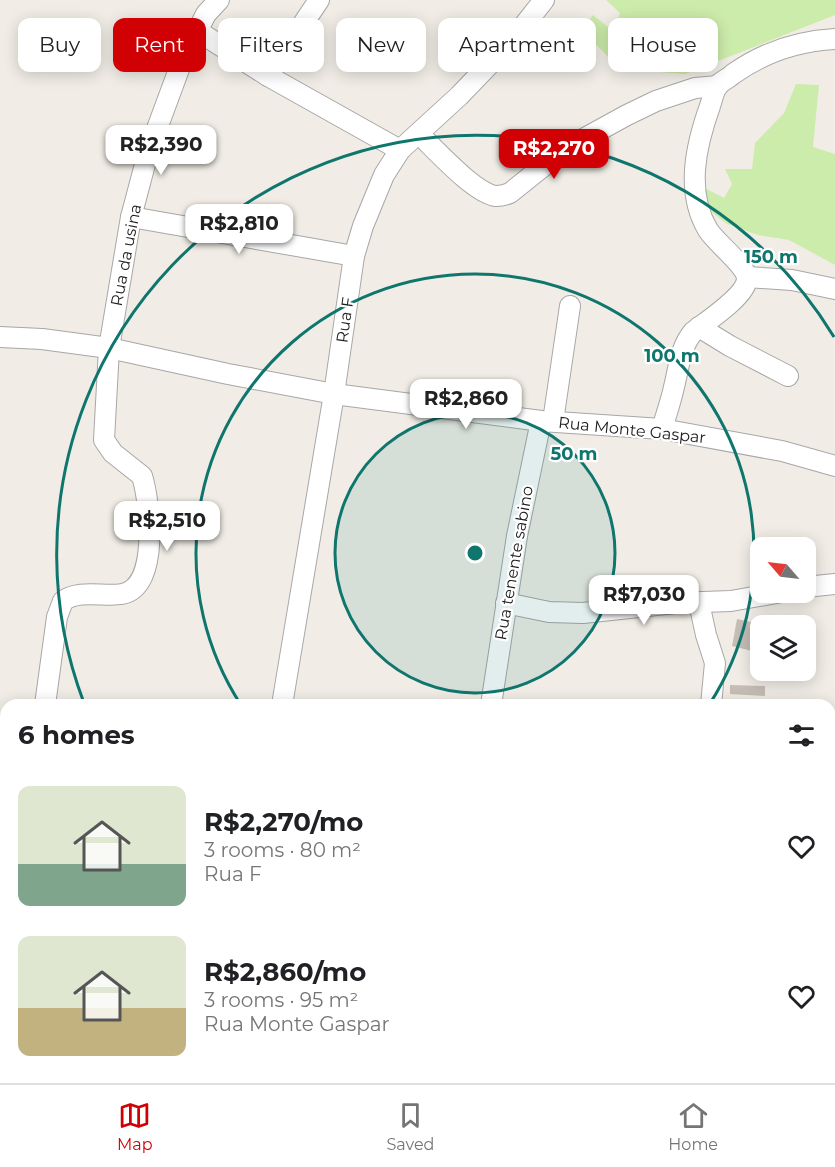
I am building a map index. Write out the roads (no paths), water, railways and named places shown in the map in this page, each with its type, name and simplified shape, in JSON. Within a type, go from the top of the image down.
[{"type":"street","name":"Rua da usina","points":[[204,18],[219,0]]},
{"type":"street","points":[[267,76],[318,0]]},
{"type":"street","name":"Rua F","points":[[283,699],[334,394],[354,255],[363,226],[384,175],[400,150],[459,96],[510,43],[544,0]]},
{"type":"street","points":[[206,36],[267,76],[400,150]]},
{"type":"street","points":[[419,134],[456,170],[482,190],[495,196],[502,196],[510,193],[565,149],[656,101],[695,88],[718,86],[758,58],[783,48],[812,40],[835,39]]},
{"type":"street","name":"Rua da usina","points":[[46,699],[57,616],[63,601],[75,595],[123,594],[132,590],[141,581],[147,559],[150,531],[149,512],[142,476],[112,453],[104,440],[109,348],[131,217],[148,153],[178,72]]},
{"type":"street","points":[[662,429],[686,339],[741,292],[745,287],[747,276],[740,264],[724,250],[708,230],[697,201],[694,176],[697,144],[718,86]]},
{"type":"street","points":[[131,217],[354,255]]},
{"type":"street","points":[[747,276],[792,280],[835,289]]},
{"type":"street","name":"Rua tenente sabino","points":[[492,699],[517,536],[547,421],[570,306]]},
{"type":"street","points":[[699,327],[788,376]]},
{"type":"street","name":"Rua Monte Gaspar","points":[[0,337],[42,339],[109,348],[334,394],[547,421],[662,429],[782,451],[835,466]]},
{"type":"street","points":[[816,586],[835,584]]},
{"type":"street","name":"Rua tenente sabino","points":[[506,603],[556,613],[583,613],[750,598]]},
{"type":"street","points":[[699,603],[715,663],[712,699]]}]
